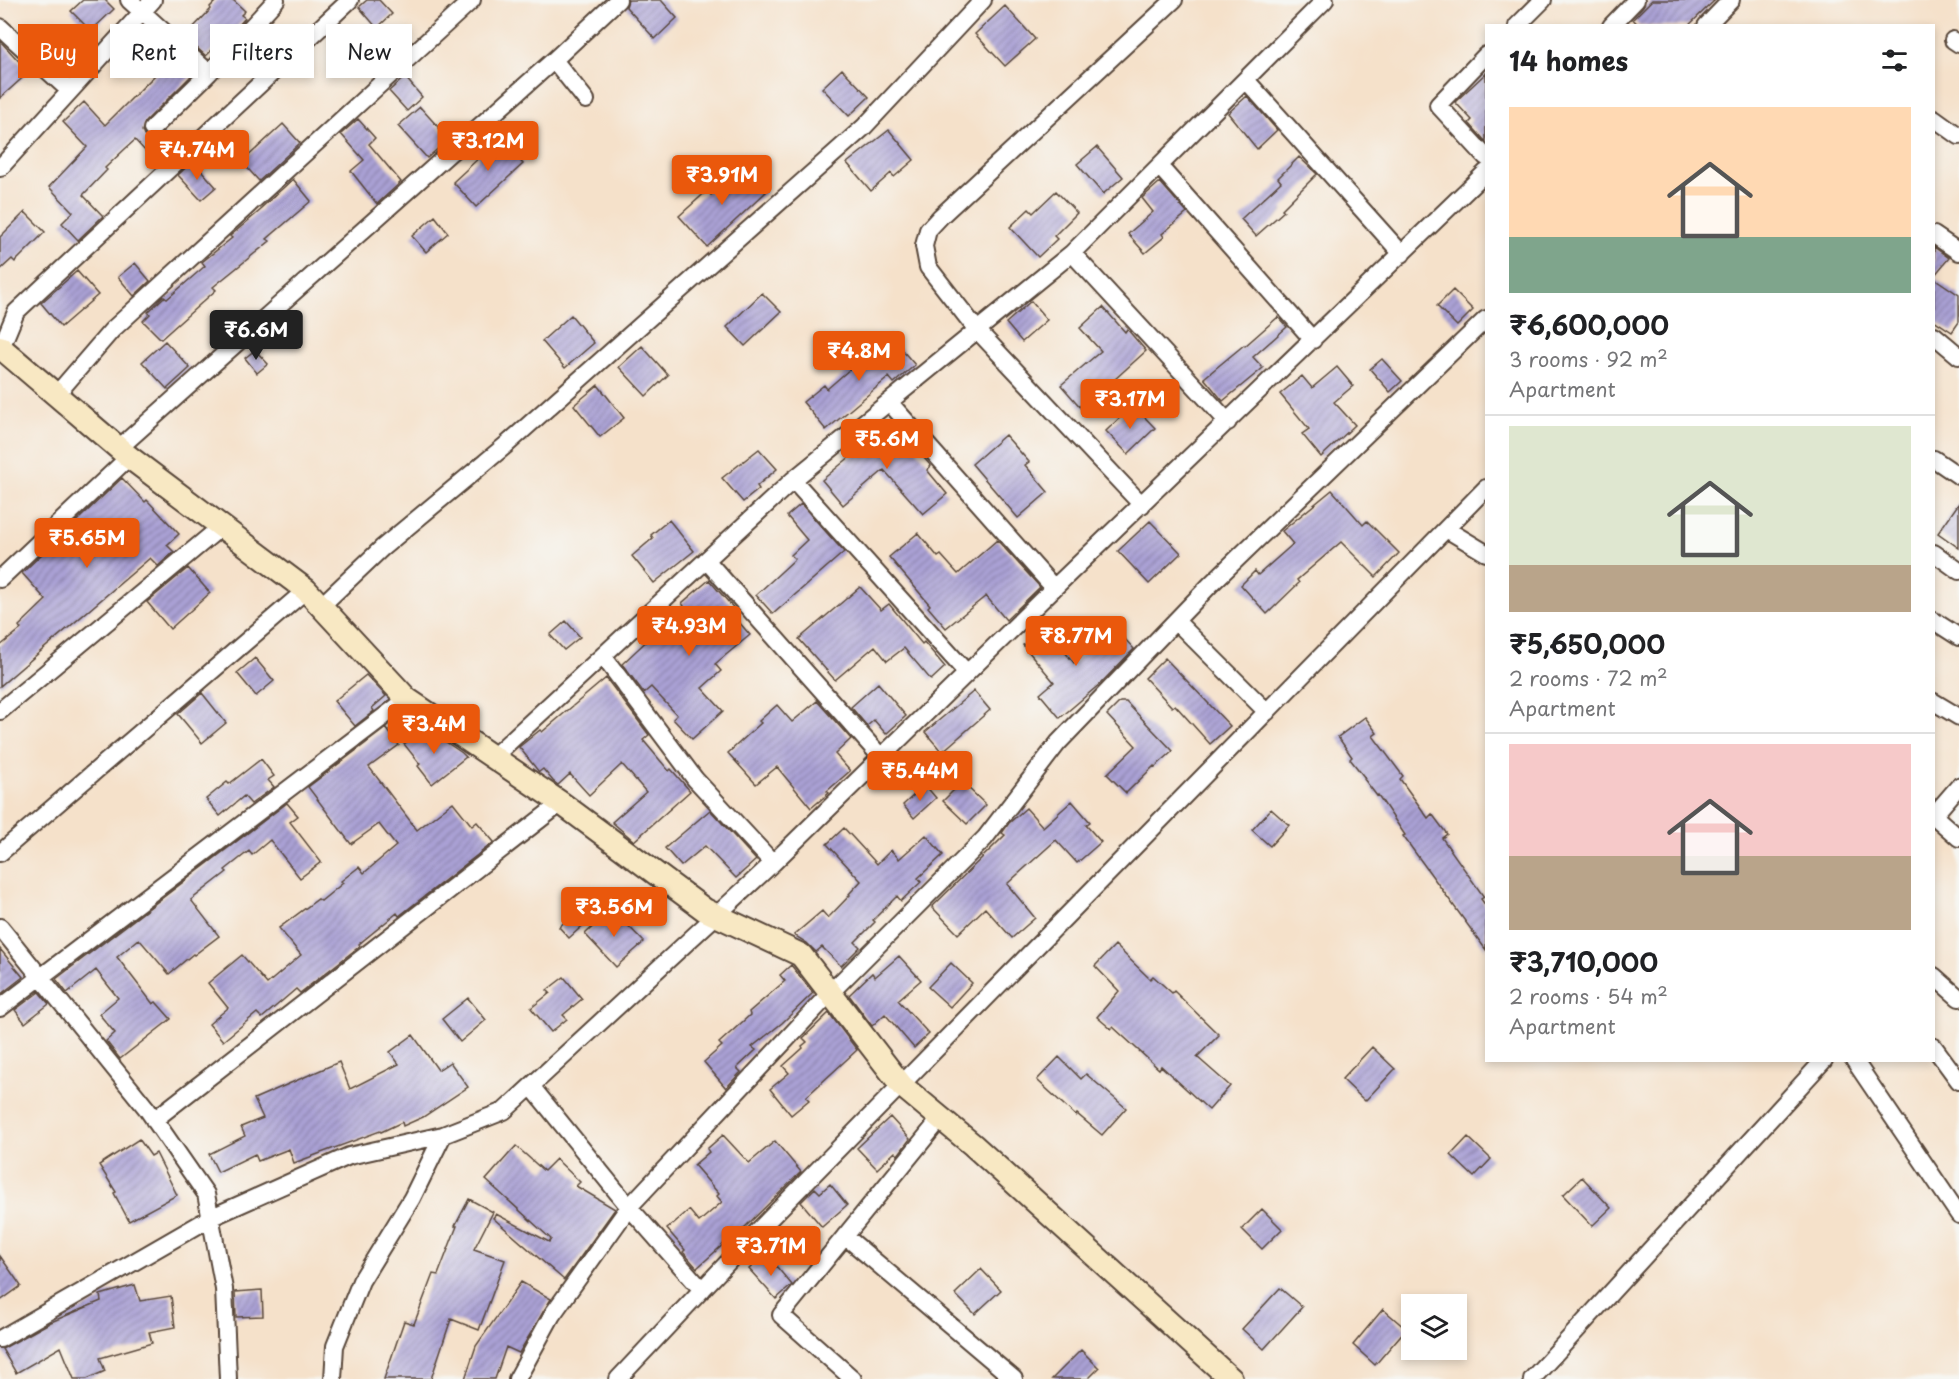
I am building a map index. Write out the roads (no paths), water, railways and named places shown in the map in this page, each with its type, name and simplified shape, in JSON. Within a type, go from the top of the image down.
[{"type":"street","points":[[129,0],[148,6],[209,73]]},
{"type":"street","points":[[152,129],[209,73],[276,0]]},
{"type":"street","points":[[350,0],[16,312],[0,348],[124,453],[313,598],[407,699],[561,803],[705,910],[801,955],[902,1086],[973,1145],[1232,1379]]},
{"type":"street","points":[[56,395],[112,330],[472,0]]},
{"type":"street","points":[[0,579],[124,453],[618,0]]},
{"type":"street","points":[[0,853],[313,598],[382,548],[506,445],[864,127],[983,0]]},
{"type":"street","points":[[1142,505],[977,330],[928,267],[924,246],[928,230],[941,216],[1174,0]]},
{"type":"street","points":[[493,757],[793,480],[1072,253],[1325,0]]},
{"type":"street","points":[[1519,24],[1543,0]]},
{"type":"street","points":[[1613,24],[1636,0]]},
{"type":"street","points":[[1708,24],[1731,0]]},
{"type":"street","points":[[0,168],[148,6]]},
{"type":"street","points":[[0,27],[70,91]]},
{"type":"street","points":[[1485,56],[1438,105],[1485,153]]},
{"type":"street","points":[[554,60],[586,100]]},
{"type":"street","points":[[1246,80],[1402,254]]},
{"type":"street","points":[[1935,119],[1959,136]]},
{"type":"street","points":[[1159,166],[1313,340]]},
{"type":"street","points":[[0,1339],[212,1217],[349,1156],[443,1135],[504,1111],[773,864],[1054,588],[1485,173]]},
{"type":"street","points":[[1935,236],[1959,252]]},
{"type":"street","points":[[1072,253],[1228,422]]},
{"type":"street","points":[[517,1379],[552,1315],[629,1207],[830,993],[985,838],[1058,743],[1211,584],[1485,320]]},
{"type":"street","points":[[1935,336],[1959,356]]},
{"type":"street","points":[[889,402],[1054,588]]},
{"type":"street","points":[[1935,460],[1959,476]]},
{"type":"street","points":[[793,480],[967,673]]},
{"type":"street","points":[[618,1379],[702,1290],[1485,489]]},
{"type":"street","points":[[0,711],[222,526]]},
{"type":"street","points":[[1446,530],[1485,552]]},
{"type":"street","points":[[1935,554],[1959,571]]},
{"type":"street","points":[[706,560],[881,757]]},
{"type":"street","points":[[1176,621],[1267,712]]},
{"type":"street","points":[[1935,622],[1959,637]]},
{"type":"street","points":[[603,656],[695,779],[773,864]]},
{"type":"street","points":[[0,1008],[39,976],[407,699]]},
{"type":"street","points":[[1935,703],[1959,717]]},
{"type":"street","points":[[1935,815],[1959,786]]},
{"type":"street","points":[[154,1120],[561,803]]},
{"type":"street","points":[[1935,817],[1959,838]]},
{"type":"street","points":[[0,927],[154,1120],[206,1194],[224,1288],[228,1379]]},
{"type":"street","points":[[1935,977],[1959,998]]},
{"type":"street","points":[[1935,1048],[1959,1081]]},
{"type":"street","points":[[1532,1379],[1822,1062]]},
{"type":"street","points":[[1855,1062],[1959,1215]]},
{"type":"street","points":[[531,1086],[629,1207],[702,1290]]},
{"type":"street","points":[[854,1379],[781,1315],[941,1118]]},
{"type":"street","points":[[333,1379],[335,1346],[361,1281],[412,1198],[443,1135]]},
{"type":"street","points":[[845,1236],[1014,1379]]}]
